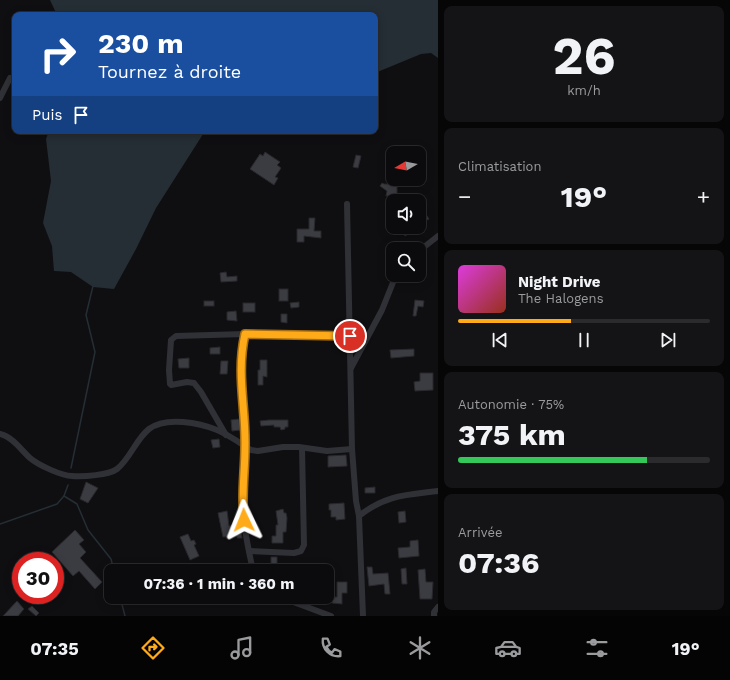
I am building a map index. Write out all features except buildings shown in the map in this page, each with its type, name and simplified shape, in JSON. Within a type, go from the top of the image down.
[{"type":"street","points":[[0,98],[10,78]]},
{"type":"street","points":[[347,204],[352,449],[356,501],[359,516],[363,616]]},
{"type":"street","points":[[426,245],[438,236]]},
{"type":"street","points":[[350,370],[382,310],[393,282]]},
{"type":"street","points":[[227,436],[194,383],[187,382],[172,385],[170,384],[169,370],[171,340],[176,336],[245,334],[350,336]]},
{"type":"street","points":[[245,334],[241,358],[240,380],[245,446],[243,510],[252,564]]},
{"type":"street","points":[[0,434],[10,438],[31,459],[56,472],[72,476],[105,474],[116,470],[136,444],[150,429],[167,422],[188,423],[217,430],[251,450],[258,451],[284,447],[327,451],[352,449]]},
{"type":"street","points":[[249,551],[294,552],[301,551],[303,549],[305,537],[302,484],[302,448]]},
{"type":"street","points":[[359,516],[373,506],[389,499],[438,491]]},
{"type":"street","points":[[299,604],[331,616]]},
{"type":"street","points":[[434,616],[434,612],[438,607]]},
{"type":"shaded area","points":[[50,0],[438,0],[438,58],[431,53],[421,54],[378,72],[378,12],[56,12]]},
{"type":"shaded area","points":[[48,134],[203,134],[156,208],[114,289],[93,287],[71,272],[54,271],[52,246],[43,223],[51,181],[46,139]]},
{"type":"waterway","points":[[71,468],[95,352],[86,315],[93,286]]},
{"type":"waterway","points":[[0,524],[57,504],[64,496],[68,485]]},
{"type":"waterway","points":[[64,496],[77,504],[88,530],[111,559],[112,564]]},
{"type":"waterway","points":[[122,604],[125,616]]},
{"type":"route","points":[[244,520],[245,446],[240,380],[242,346],[245,334],[350,336]]}]
